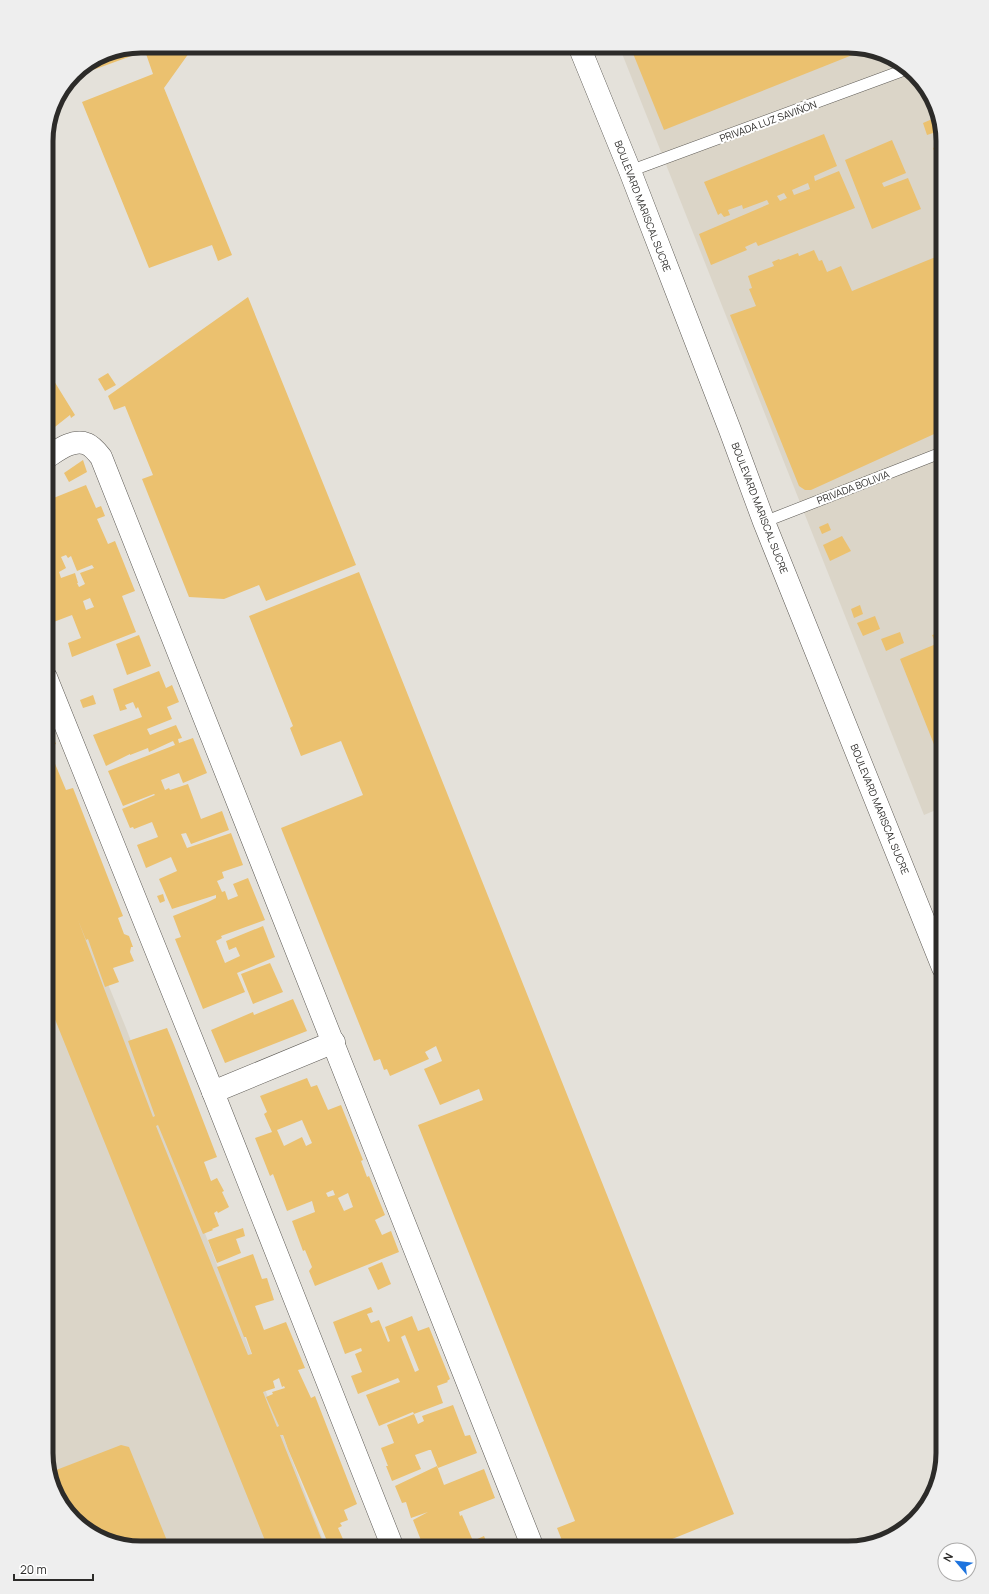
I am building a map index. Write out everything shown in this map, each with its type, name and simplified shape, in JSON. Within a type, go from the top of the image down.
[{"type":"street","name":"BOULEVARD MARISCAL SUCRE","points":[[582,53],[630,171],[728,422],[764,522],[936,951]]},
{"type":"street","points":[[53,453],[61,448],[76,442],[86,444],[101,457],[334,1042],[530,1541]]},
{"type":"street","points":[[53,694],[214,1092],[391,1541]]},
{"type":"street","points":[[214,1092],[334,1042]]},
{"type":"lane","name":"PRIVADA LUZ SAVIÑÓN","points":[[630,171],[901,71]]},
{"type":"lane","name":"PRIVADA BOLIVIA","points":[[764,522],[936,455]]},
{"type":"shaded area","points":[[622,53],[853,53],[876,58],[897,68],[914,83],[927,102],[934,124],[936,141],[936,810],[924,815]]},
{"type":"shaded area","points":[[53,850],[126,1028],[323,1541],[136,1541],[124,1539],[102,1532],[92,1526],[75,1511],[62,1492],[53,1458]]},
{"type":"building","points":[[139,53],[86,72],[102,62],[124,55]]},
{"type":"building","points":[[146,53],[189,53],[164,88],[232,255],[218,261],[212,245],[149,268],[82,102],[153,74]]},
{"type":"building","points":[[633,53],[856,54],[664,130]]},
{"type":"building","points":[[933,119],[936,140],[933,133],[927,135],[923,123]]},
{"type":"building","points":[[824,134],[837,166],[814,176],[815,181],[839,171],[855,208],[758,246],[756,242],[745,247],[747,250],[711,265],[699,234],[769,204],[767,200],[743,209],[742,205],[728,210],[730,215],[724,217],[721,213],[718,215],[704,182]],"holes":[[[808,183],[810,189],[794,195],[792,190]],[[784,193],[787,198],[780,201],[777,196]]]},
{"type":"building","points":[[892,140],[906,173],[882,183],[884,187],[908,178],[921,209],[872,229],[845,160]]},
{"type":"building","points":[[936,146],[936,156],[933,148]]},
{"type":"building","points":[[814,250],[819,261],[822,260],[827,272],[841,266],[852,291],[936,257],[936,433],[811,490],[805,490],[799,486],[730,315],[756,306],[749,289],[752,288],[748,276],[774,266],[772,262],[779,259],[780,260],[798,253],[799,256]]},
{"type":"building","points":[[248,297],[356,565],[266,601],[259,585],[224,599],[189,597],[142,479],[153,475],[125,406],[114,410],[108,396]]},
{"type":"building","points":[[108,373],[116,385],[105,391],[98,379]]},
{"type":"building","points":[[53,379],[75,415],[71,418],[70,415],[53,428]]},
{"type":"building","points":[[83,460],[87,472],[69,482],[64,473]]},
{"type":"building","points":[[86,485],[96,508],[101,506],[105,516],[97,519],[108,544],[115,541],[135,591],[122,596],[136,632],[72,657],[68,643],[81,638],[72,615],[53,622],[53,498]],"holes":[[[66,555],[68,558],[71,556],[77,571],[92,565],[94,568],[80,573],[85,584],[79,587],[75,573],[61,578],[59,572],[66,568],[61,557]],[[90,598],[94,607],[86,610],[83,601]]]},
{"type":"building","points":[[828,523],[831,530],[822,534],[819,527]]},
{"type":"building","points":[[842,536],[851,551],[830,561],[823,545]]},
{"type":"building","points":[[359,572],[734,1514],[667,1541],[562,1541],[557,1528],[575,1521],[418,1125],[483,1100],[479,1089],[440,1105],[424,1069],[442,1061],[436,1046],[425,1052],[429,1059],[390,1076],[387,1069],[384,1070],[380,1059],[374,1061],[281,828],[363,795],[341,741],[301,756],[290,728],[293,726],[249,616]]},
{"type":"building","points":[[860,605],[863,614],[854,618],[851,609]]},
{"type":"building","points":[[875,616],[880,629],[863,636],[857,623]]},
{"type":"building","points":[[900,632],[904,643],[886,651],[881,639]]},
{"type":"building","points":[[936,634],[936,644],[932,635]]},
{"type":"building","points":[[139,635],[151,666],[127,675],[116,644]]},
{"type":"building","points":[[936,644],[936,749],[900,659]]},
{"type":"building","points":[[159,671],[166,688],[172,685],[179,702],[167,707],[172,719],[147,729],[150,735],[176,725],[182,738],[178,739],[179,743],[193,738],[207,773],[183,783],[179,773],[161,780],[165,790],[169,788],[170,790],[188,784],[201,819],[222,811],[229,830],[191,844],[186,833],[181,834],[187,848],[231,833],[243,865],[222,872],[224,878],[217,881],[222,892],[225,891],[228,900],[238,896],[233,884],[248,878],[265,920],[221,936],[222,938],[216,941],[225,963],[240,956],[236,947],[229,950],[226,941],[263,926],[275,957],[237,973],[245,992],[203,1009],[175,939],[181,937],[173,916],[208,902],[216,898],[216,895],[172,909],[159,879],[177,871],[171,857],[146,868],[137,845],[158,837],[152,822],[134,829],[133,827],[130,828],[122,809],[155,795],[154,794],[123,806],[108,771],[175,745],[173,741],[149,752],[148,748],[130,754],[106,766],[93,735],[142,717],[138,707],[136,709],[133,702],[125,705],[127,709],[120,711],[113,689]]},
{"type":"building","points":[[93,695],[96,704],[83,708],[80,700]]},
{"type":"building","points":[[53,737],[56,744],[53,745]]},
{"type":"building","points":[[53,759],[66,790],[73,788],[123,916],[118,918],[124,934],[129,936],[133,947],[131,947],[130,952],[134,961],[113,968],[119,982],[105,987],[88,939],[86,940],[78,920],[153,1117],[155,1116],[128,1041],[167,1028],[217,1157],[204,1162],[211,1181],[217,1178],[224,1191],[222,1192],[229,1207],[218,1213],[217,1211],[214,1213],[219,1226],[203,1234],[158,1125],[156,1126],[248,1355],[252,1354],[217,1267],[253,1254],[262,1279],[267,1278],[274,1300],[255,1306],[264,1330],[286,1322],[305,1368],[298,1370],[311,1398],[315,1396],[357,1504],[344,1510],[348,1520],[340,1523],[342,1526],[338,1528],[344,1541],[327,1541],[283,1435],[280,1435],[322,1541],[265,1541],[53,1014]],"holes":[[[279,1378],[282,1387],[284,1386],[285,1388],[272,1392],[273,1394],[266,1397],[279,1426],[277,1427],[263,1392],[275,1388],[273,1381]]]},
{"type":"building","points":[[163,894],[165,901],[160,903],[157,896]]},
{"type":"building","points":[[270,963],[283,992],[253,1004],[241,974]]},
{"type":"building","points":[[293,999],[307,1031],[225,1063],[211,1030],[253,1012],[254,1015]]},
{"type":"building","points":[[307,1078],[311,1087],[317,1085],[328,1110],[341,1105],[363,1160],[361,1161],[367,1177],[369,1176],[385,1215],[375,1220],[382,1235],[391,1231],[399,1252],[315,1286],[309,1271],[312,1267],[305,1250],[303,1251],[292,1221],[315,1212],[312,1201],[287,1211],[273,1174],[270,1176],[255,1138],[272,1132],[264,1114],[267,1112],[260,1096]],"holes":[[[302,1120],[312,1143],[306,1146],[302,1137],[284,1146],[277,1130]],[[333,1190],[335,1195],[328,1197],[326,1193]],[[348,1193],[353,1207],[344,1211],[338,1198]]]},
{"type":"building","points":[[243,1228],[245,1236],[236,1239],[241,1253],[217,1263],[208,1240]]},
{"type":"building","points":[[382,1262],[391,1284],[378,1290],[368,1268]]},
{"type":"building","points":[[371,1307],[373,1312],[367,1314],[371,1323],[379,1320],[388,1342],[390,1341],[385,1327],[412,1316],[418,1331],[429,1327],[450,1379],[447,1381],[448,1382],[437,1386],[443,1403],[414,1414],[413,1412],[379,1426],[366,1395],[400,1382],[398,1378],[358,1394],[351,1376],[362,1372],[355,1354],[362,1351],[361,1348],[345,1354],[333,1322]],"holes":[[[405,1335],[419,1370],[415,1372],[401,1337]]]},
{"type":"building","points":[[453,1405],[465,1436],[470,1435],[477,1453],[438,1468],[431,1450],[429,1450],[415,1455],[421,1469],[392,1481],[381,1448],[394,1443],[387,1425],[414,1414],[418,1424],[424,1421],[422,1416]]},
{"type":"building","points":[[121,1445],[129,1447],[167,1541],[136,1541],[124,1539],[102,1532],[92,1526],[75,1511],[68,1502],[62,1492],[55,1470]]},
{"type":"building","points":[[437,1466],[444,1485],[484,1469],[495,1498],[459,1512],[460,1516],[462,1515],[473,1541],[421,1541],[413,1520],[428,1512],[411,1518],[406,1502],[402,1503],[395,1486]]},
{"type":"building","points":[[484,1536],[486,1541],[473,1541]]}]
